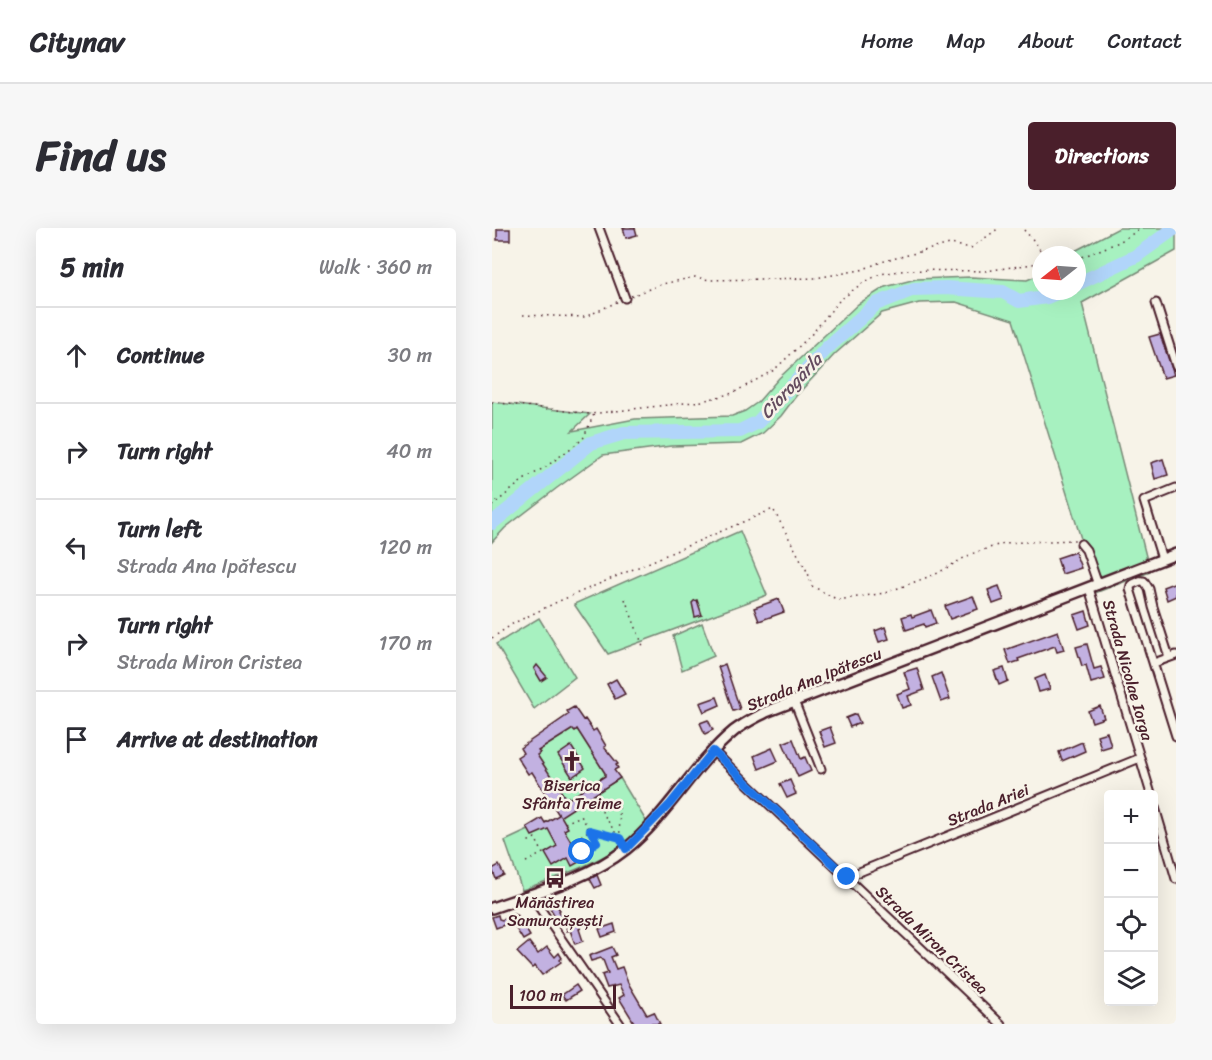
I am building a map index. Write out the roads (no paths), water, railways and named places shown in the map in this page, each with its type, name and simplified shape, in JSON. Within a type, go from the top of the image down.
[{"type":"main road","name":"Strada Ana Ipătescu","points":[[492,908],[584,874],[626,849],[670,804],[713,751],[744,724],[766,712],[1176,554]]},
{"type":"street","points":[[599,228],[625,298]]},
{"type":"street","points":[[1156,303],[1176,366]]},
{"type":"street","points":[[1162,559],[1144,501],[1176,488]]},
{"type":"street","name":"Strada Nicolae Iorga","points":[[1082,544],[1086,550],[1150,790]]},
{"type":"street","points":[[1132,571],[1140,581],[1144,581],[1149,589],[1155,616],[1173,656],[1154,663]]},
{"type":"street","points":[[1140,581],[1131,585],[1130,588],[1176,736]]},
{"type":"street","points":[[794,701],[821,770]]},
{"type":"street","name":"Strada Miron Cristea","points":[[713,751],[1001,1024]]},
{"type":"street","name":"Strada Ariei","points":[[847,877],[1140,758]]},
{"type":"street","points":[[1158,818],[1176,879]]},
{"type":"street","points":[[530,894],[621,1024]]},
{"type":"waterway","name":"Ciorogârla","points":[[1086,280],[1136,256],[1175,228]]},
{"type":"waterway","name":"Ciorogârla","points":[[492,523],[591,443],[624,433],[740,431],[758,422],[827,348],[876,304],[914,289],[946,288],[1003,292],[1019,301],[1032,299]]},
{"type":"place","name":"Biserica Sfânta Treime","points":[[572,761]]},
{"type":"place","name":"Mănăstirea Samurcășești","points":[[555,878]]}]
